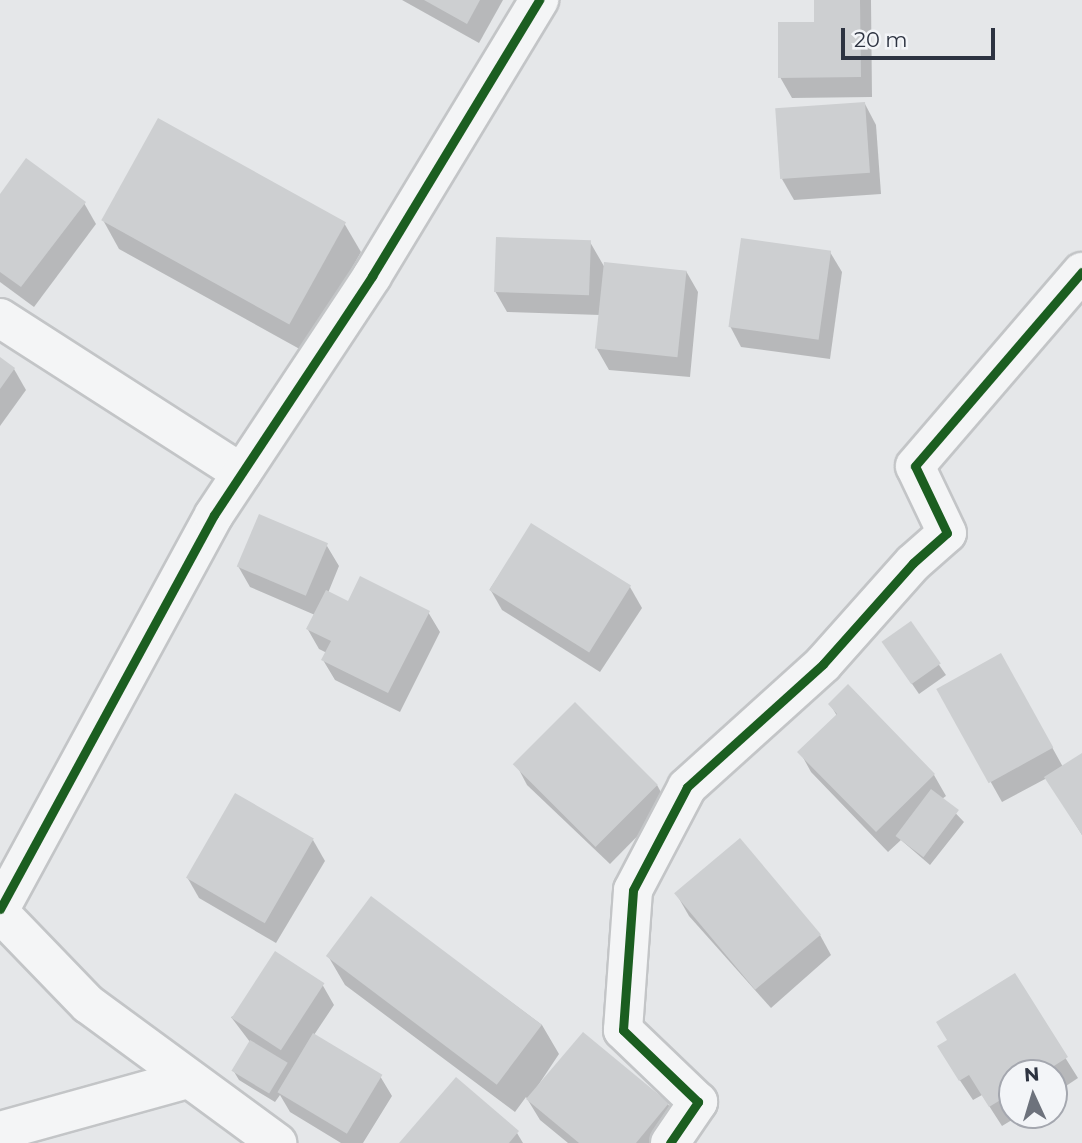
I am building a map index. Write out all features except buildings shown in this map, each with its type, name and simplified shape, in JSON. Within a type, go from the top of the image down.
[{"type":"street","points":[[277,1143],[88,1004],[0,911],[214,515],[372,276],[539,0]]},
{"type":"street","points":[[670,1143],[698,1102],[623,1030],[633,890],[687,787],[822,664],[913,563],[947,533],[915,466],[1082,272]]},
{"type":"street","points":[[0,318],[241,473]]},
{"type":"street","points":[[0,1131],[187,1079]]},
{"type":"cycle path","points":[[0,909],[214,515],[372,276],[539,0]]},
{"type":"cycle path","points":[[670,1143],[698,1102],[623,1030],[633,890],[687,787],[823,664],[913,563],[947,533],[915,466],[1082,272]]}]
